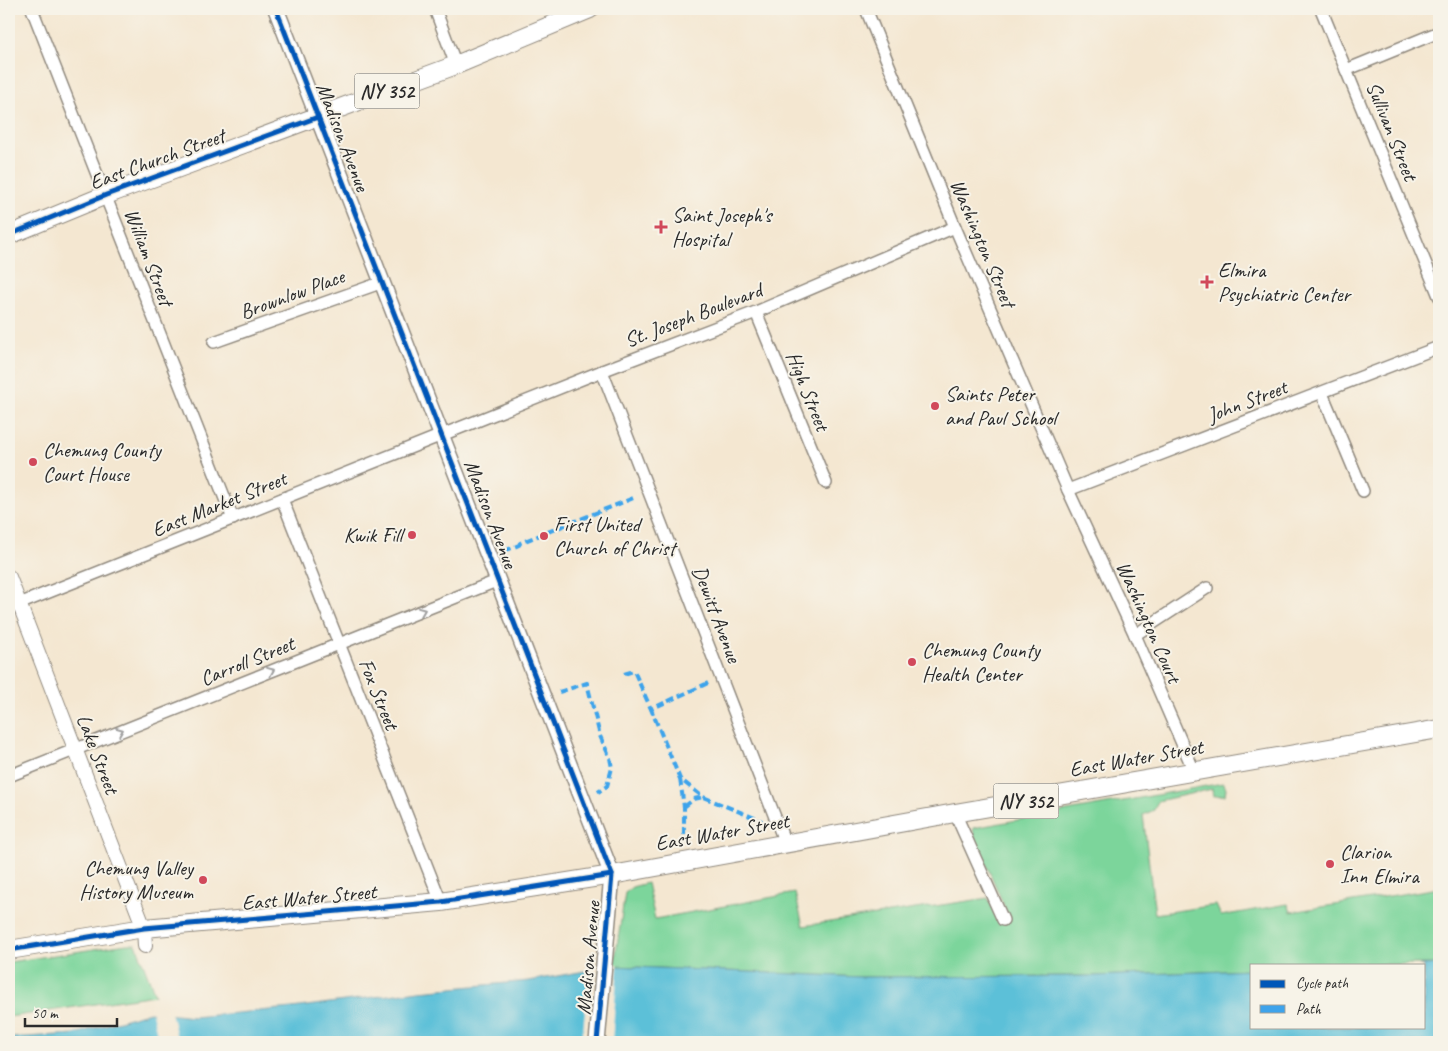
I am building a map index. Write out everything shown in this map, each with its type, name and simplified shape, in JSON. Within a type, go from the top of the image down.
[{"type":"main road","name":"Madison Avenue","points":[[276,9],[612,875],[597,1042]]},
{"type":"main road","name":"East Church Street","points":[[9,235],[106,195],[456,65],[590,9]]},
{"type":"main road","name":"East Water Street","points":[[9,950],[144,928],[441,902],[612,875],[1439,729]]},
{"type":"street","name":"William Street","points":[[32,9],[106,195],[148,308],[233,519]]},
{"type":"street","points":[[435,9],[456,65]]},
{"type":"street","name":"Washington Street","points":[[866,9],[955,227],[1068,490]]},
{"type":"street","name":"Sullivan Street","points":[[1322,9],[1439,296]]},
{"type":"street","points":[[1346,70],[1439,32]]},
{"type":"street","name":"St. Joseph Boulevard","points":[[442,435],[756,312],[955,227]]},
{"type":"street","name":"Brownlow Place","points":[[214,342],[383,282]]},
{"type":"street","name":"High Street","points":[[756,312],[826,484]]},
{"type":"street","name":"John Street","points":[[1068,490],[1439,347]]},
{"type":"street","name":"Dewitt Avenue","points":[[602,371],[785,843]]},
{"type":"street","points":[[1322,392],[1362,491]]},
{"type":"street","name":"East Market Street","points":[[14,606],[442,435]]},
{"type":"street","name":"Washington Court","points":[[1068,490],[1135,635],[1194,771]]},
{"type":"street","name":"Fox Street","points":[[282,499],[441,902]]},
{"type":"street","name":"Lake Street","points":[[9,577],[14,606],[74,749],[144,928],[145,946]]},
{"type":"street","name":"Carroll Street","points":[[9,776],[499,580]]},
{"type":"street","points":[[1135,635],[1207,588]]},
{"type":"street","points":[[955,813],[1003,920]]},
{"type":"green space","points":[[1223,783],[1226,788],[1225,795],[1213,796],[1212,789],[1158,801],[1154,810],[1143,815],[1155,914],[1216,905],[1221,916],[1288,904],[1291,912],[1439,888],[1439,964],[1250,964],[1250,970],[1095,976],[861,977],[614,966],[625,893],[632,887],[647,883],[655,919],[795,893],[803,926],[988,898],[998,921],[1008,915],[974,836],[973,828]]},
{"type":"green space","points":[[136,944],[155,995],[9,1017],[9,962]]},
{"type":"water","points":[[1439,964],[1439,1042],[9,1042],[9,1038],[75,1034],[150,1012],[193,1017],[292,1008],[419,991],[529,981],[614,966],[861,977],[1095,976],[1250,970],[1250,1028],[1426,1028],[1426,965]]},
{"type":"pier","points":[[618,964],[612,1042],[582,1042],[589,968]]},
{"type":"pier","points":[[151,1009],[171,1012],[178,1042],[159,1042]]},
{"type":"marked path","points":[[504,551],[636,497]]},
{"type":"marked path","points":[[624,674],[634,671],[651,709]]},
{"type":"marked path","points":[[559,692],[587,683],[600,736],[610,758],[612,768],[607,786],[598,792]]},
{"type":"marked path","points":[[708,683],[651,709],[680,779],[703,797],[762,821]]},
{"type":"marked path","points":[[680,779],[684,807],[684,843]]},
{"type":"marked path","points":[[684,807],[694,799],[703,797]]},
{"type":"cycle path","points":[[276,9],[612,875],[597,1042]]},
{"type":"cycle path","points":[[9,235],[106,195],[318,117]]},
{"type":"cycle path","points":[[9,950],[144,928],[441,902],[612,875]]},
{"type":"place","name":"Saint Joseph's Hospital","points":[[661,227]]},
{"type":"place","name":"Elmira Psychiatric Center","points":[[1207,282]]},
{"type":"place","name":"Saints Peter and Paul School","points":[[935,406]]},
{"type":"place","name":"Chemung County Court House","points":[[33,462]]},
{"type":"place","name":"Kwik Fill","points":[[412,535]]},
{"type":"place","name":"First United Church of Christ","points":[[544,536]]},
{"type":"place","name":"Chemung County Health Center","points":[[912,662]]},
{"type":"place","name":"Clarion Inn Elmira","points":[[1330,864]]},
{"type":"place","name":"Chemung Valley History Museum","points":[[203,880]]}]
